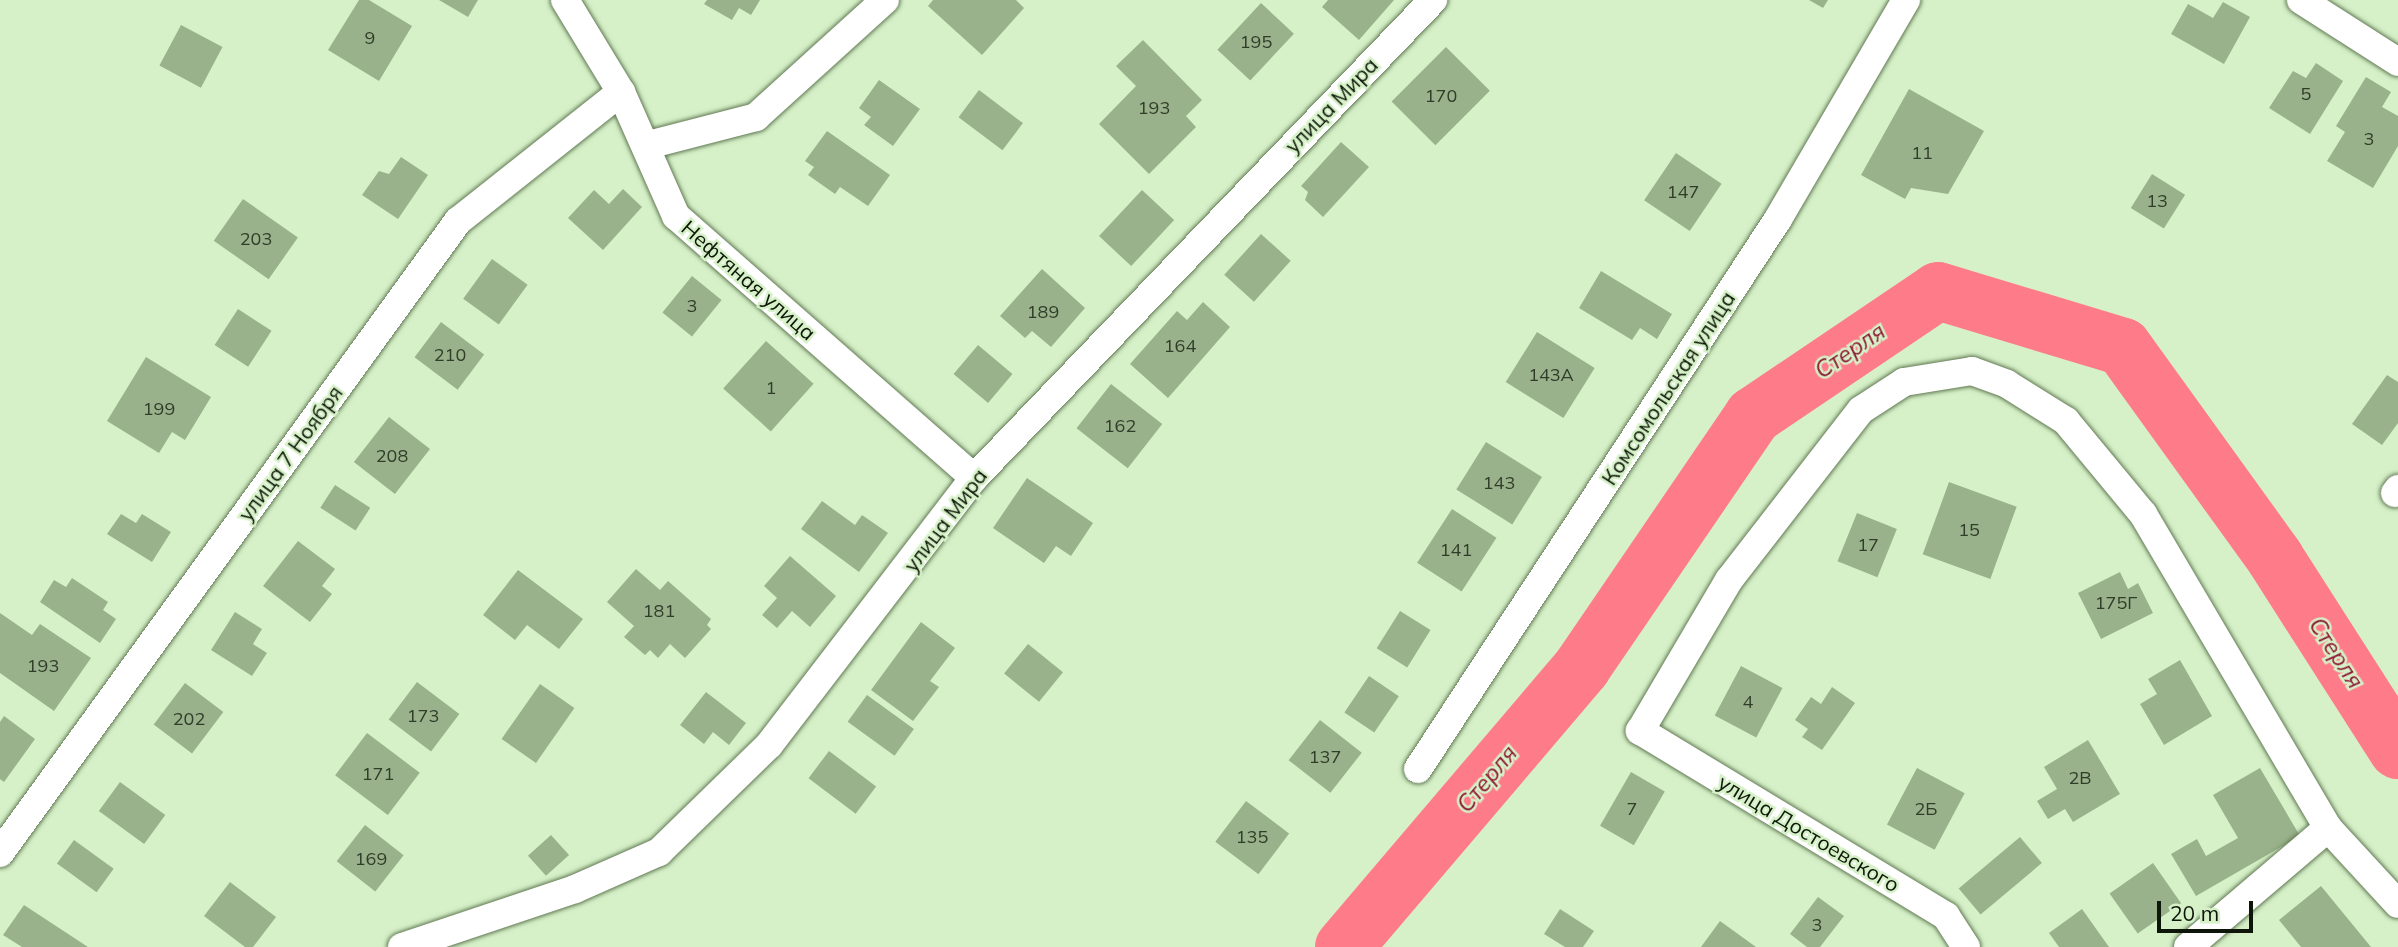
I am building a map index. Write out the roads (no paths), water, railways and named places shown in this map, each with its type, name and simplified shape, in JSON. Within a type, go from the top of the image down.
[{"type":"street","name":"Нефтяная улица","points":[[565,0],[621,92],[648,145],[676,216],[974,478]]},
{"type":"street","points":[[648,145],[755,117],[885,0]]},
{"type":"street","name":"улица Мира","points":[[402,947],[575,889],[659,852],[769,745],[974,478],[1433,0]]},
{"type":"street","name":"Комсомольская улица","points":[[1418,769],[1778,219],[1906,0]]},
{"type":"street","points":[[2301,0],[2398,62]]},
{"type":"street","name":"улица 7 Ноября","points":[[0,853],[458,221],[621,92]]},
{"type":"street","name":"улица Достоевского","points":[[1966,947],[1946,916],[1640,732],[1729,580],[1861,410],[1903,382],[1972,371],[2007,384],[2066,421],[2143,514],[2328,828]]},
{"type":"street","points":[[2188,947],[2328,828],[2398,904]]},
{"type":"waterway","name":"Стерля","points":[[1344,947],[1582,667],[1753,416],[1938,291],[2123,347],[2275,558],[2398,750]]}]
